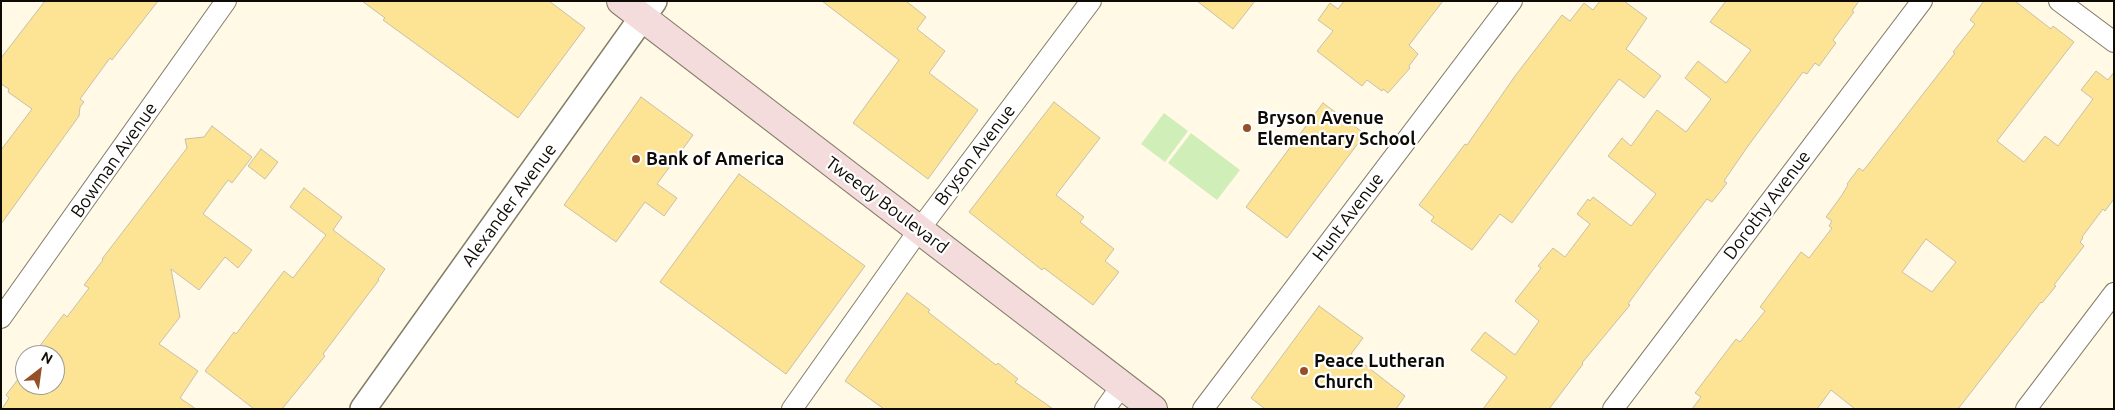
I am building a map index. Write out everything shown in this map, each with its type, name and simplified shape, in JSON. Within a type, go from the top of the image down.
[{"type":"main road","name":"Tweedy Boulevard","points":[[639,7],[919,230],[1153,409]]},
{"type":"street","name":"Bowman Avenue","points":[[1,318],[226,1]]},
{"type":"street","name":"Bryson Avenue","points":[[792,409],[919,230],[1092,1]]},
{"type":"street","name":"Hunt Avenue","points":[[1203,409],[1512,1]]},
{"type":"street","name":"Dorothy Avenue","points":[[1613,409],[1922,1]]},
{"type":"street","points":[[2059,1],[2114,42]]},
{"type":"street","name":"Alexander Avenue","points":[[362,409],[639,7]]},
{"type":"street","points":[[2026,409],[2114,293]]},
{"type":"street","points":[[1105,409],[1122,385]]},
{"type":"green space","points":[[1164,113],[1188,131],[1165,162],[1141,144]]},
{"type":"green space","points":[[1191,133],[1240,170],[1217,200],[1168,163]]},
{"type":"building","points":[[45,1],[158,1],[112,60],[110,58],[80,99],[84,102],[80,107],[79,116],[1,224],[1,150],[32,109],[8,92],[9,89],[1,84],[1,58]]},
{"type":"building","points":[[362,1],[549,1],[585,28],[518,118],[383,20],[385,18]]},
{"type":"building","points":[[822,1],[906,1],[926,17],[917,29],[945,51],[929,73],[978,110],[928,179],[853,123],[899,60]]},
{"type":"building","points":[[1197,1],[1255,1],[1233,29]]},
{"type":"building","points":[[1344,1],[1443,1],[1409,45],[1418,54],[1409,66],[1410,68],[1388,93],[1367,80],[1362,86],[1317,51],[1333,31],[1318,20],[1330,3],[1338,9]]},
{"type":"building","points":[[1600,1],[1624,1],[1647,18],[1626,49],[1661,76],[1644,98],[1619,79],[1512,223],[1500,214],[1472,250],[1431,221],[1434,217],[1419,205],[1465,144],[1467,145],[1515,76],[1562,15],[1570,21],[1584,3],[1593,10]]},
{"type":"building","points":[[1726,1],[1859,1],[1852,11],[1854,12],[1833,40],[1836,43],[1819,66],[1815,63],[1807,74],[1803,72],[1726,178],[1724,181],[1727,183],[1712,202],[1707,199],[1628,304],[1630,305],[1582,363],[1549,409],[1483,409],[1507,377],[1471,350],[1485,332],[1515,355],[1539,321],[1515,301],[1541,268],[1538,266],[1553,248],[1565,257],[1590,224],[1577,214],[1588,199],[1590,201],[1593,197],[1631,226],[1656,194],[1608,156],[1622,138],[1631,146],[1657,110],[1686,132],[1711,99],[1685,78],[1698,61],[1726,83],[1751,50],[1710,22]]},
{"type":"building","points":[[1984,1],[2015,1],[2051,29],[2053,26],[2074,42],[1997,141],[2024,162],[2045,136],[2058,146],[2093,99],[2081,90],[2096,71],[2108,80],[2114,72],[2114,199],[2105,211],[2103,209],[2082,237],[2080,242],[2084,246],[2054,285],[2056,286],[2041,302],[1958,409],[1855,409],[1831,390],[1817,409],[1692,409],[1701,397],[1695,393],[1736,339],[1740,342],[1765,311],[1760,307],[1801,252],[1809,258],[1832,228],[1829,226],[1832,221],[1826,217],[1842,195],[1847,184],[1859,168],[1863,171],[1955,53],[1953,52],[1975,24],[1970,20]],"holes":[[[1926,239],[1956,262],[1932,292],[1902,272]]]},
{"type":"building","name":"Bank of America","points":[[641,97],[693,135],[657,184],[677,198],[664,216],[645,202],[616,242],[564,205]]},
{"type":"building","points":[[1054,102],[1100,138],[1056,195],[1084,217],[1080,222],[1114,249],[1105,261],[1119,272],[1093,305],[1044,268],[1042,270],[969,212]]},
{"type":"building","points":[[1323,103],[1365,134],[1287,238],[1246,207]]},
{"type":"building","points":[[212,126],[252,157],[232,183],[228,180],[203,214],[252,250],[238,268],[225,257],[199,290],[171,269],[180,317],[159,344],[198,371],[180,398],[196,409],[2,409],[9,398],[6,395],[15,383],[15,395],[65,395],[65,345],[41,345],[64,314],[67,317],[89,288],[84,285],[102,259],[187,148],[185,139],[204,137]]},
{"type":"building","points":[[261,149],[278,162],[265,179],[248,166]]},
{"type":"building","points":[[739,174],[865,266],[786,374],[660,282]]},
{"type":"building","points":[[304,188],[342,217],[333,230],[385,269],[379,280],[323,354],[325,356],[282,409],[254,409],[205,371],[284,271],[293,278],[326,235],[290,207]]},
{"type":"building","points":[[907,293],[930,310],[928,312],[996,365],[998,363],[1018,379],[1015,382],[1053,409],[884,409],[845,381]]},
{"type":"building","points":[[1319,306],[1363,338],[1351,354],[1405,396],[1396,409],[1265,409],[1251,398]]},
{"type":"place","name":"Bryson Avenue Elementary School","points":[[1247,128]]},
{"type":"place","name":"Bank of America","points":[[636,159]]},
{"type":"place","name":"Peace Lutheran Church","points":[[1304,371]]}]
